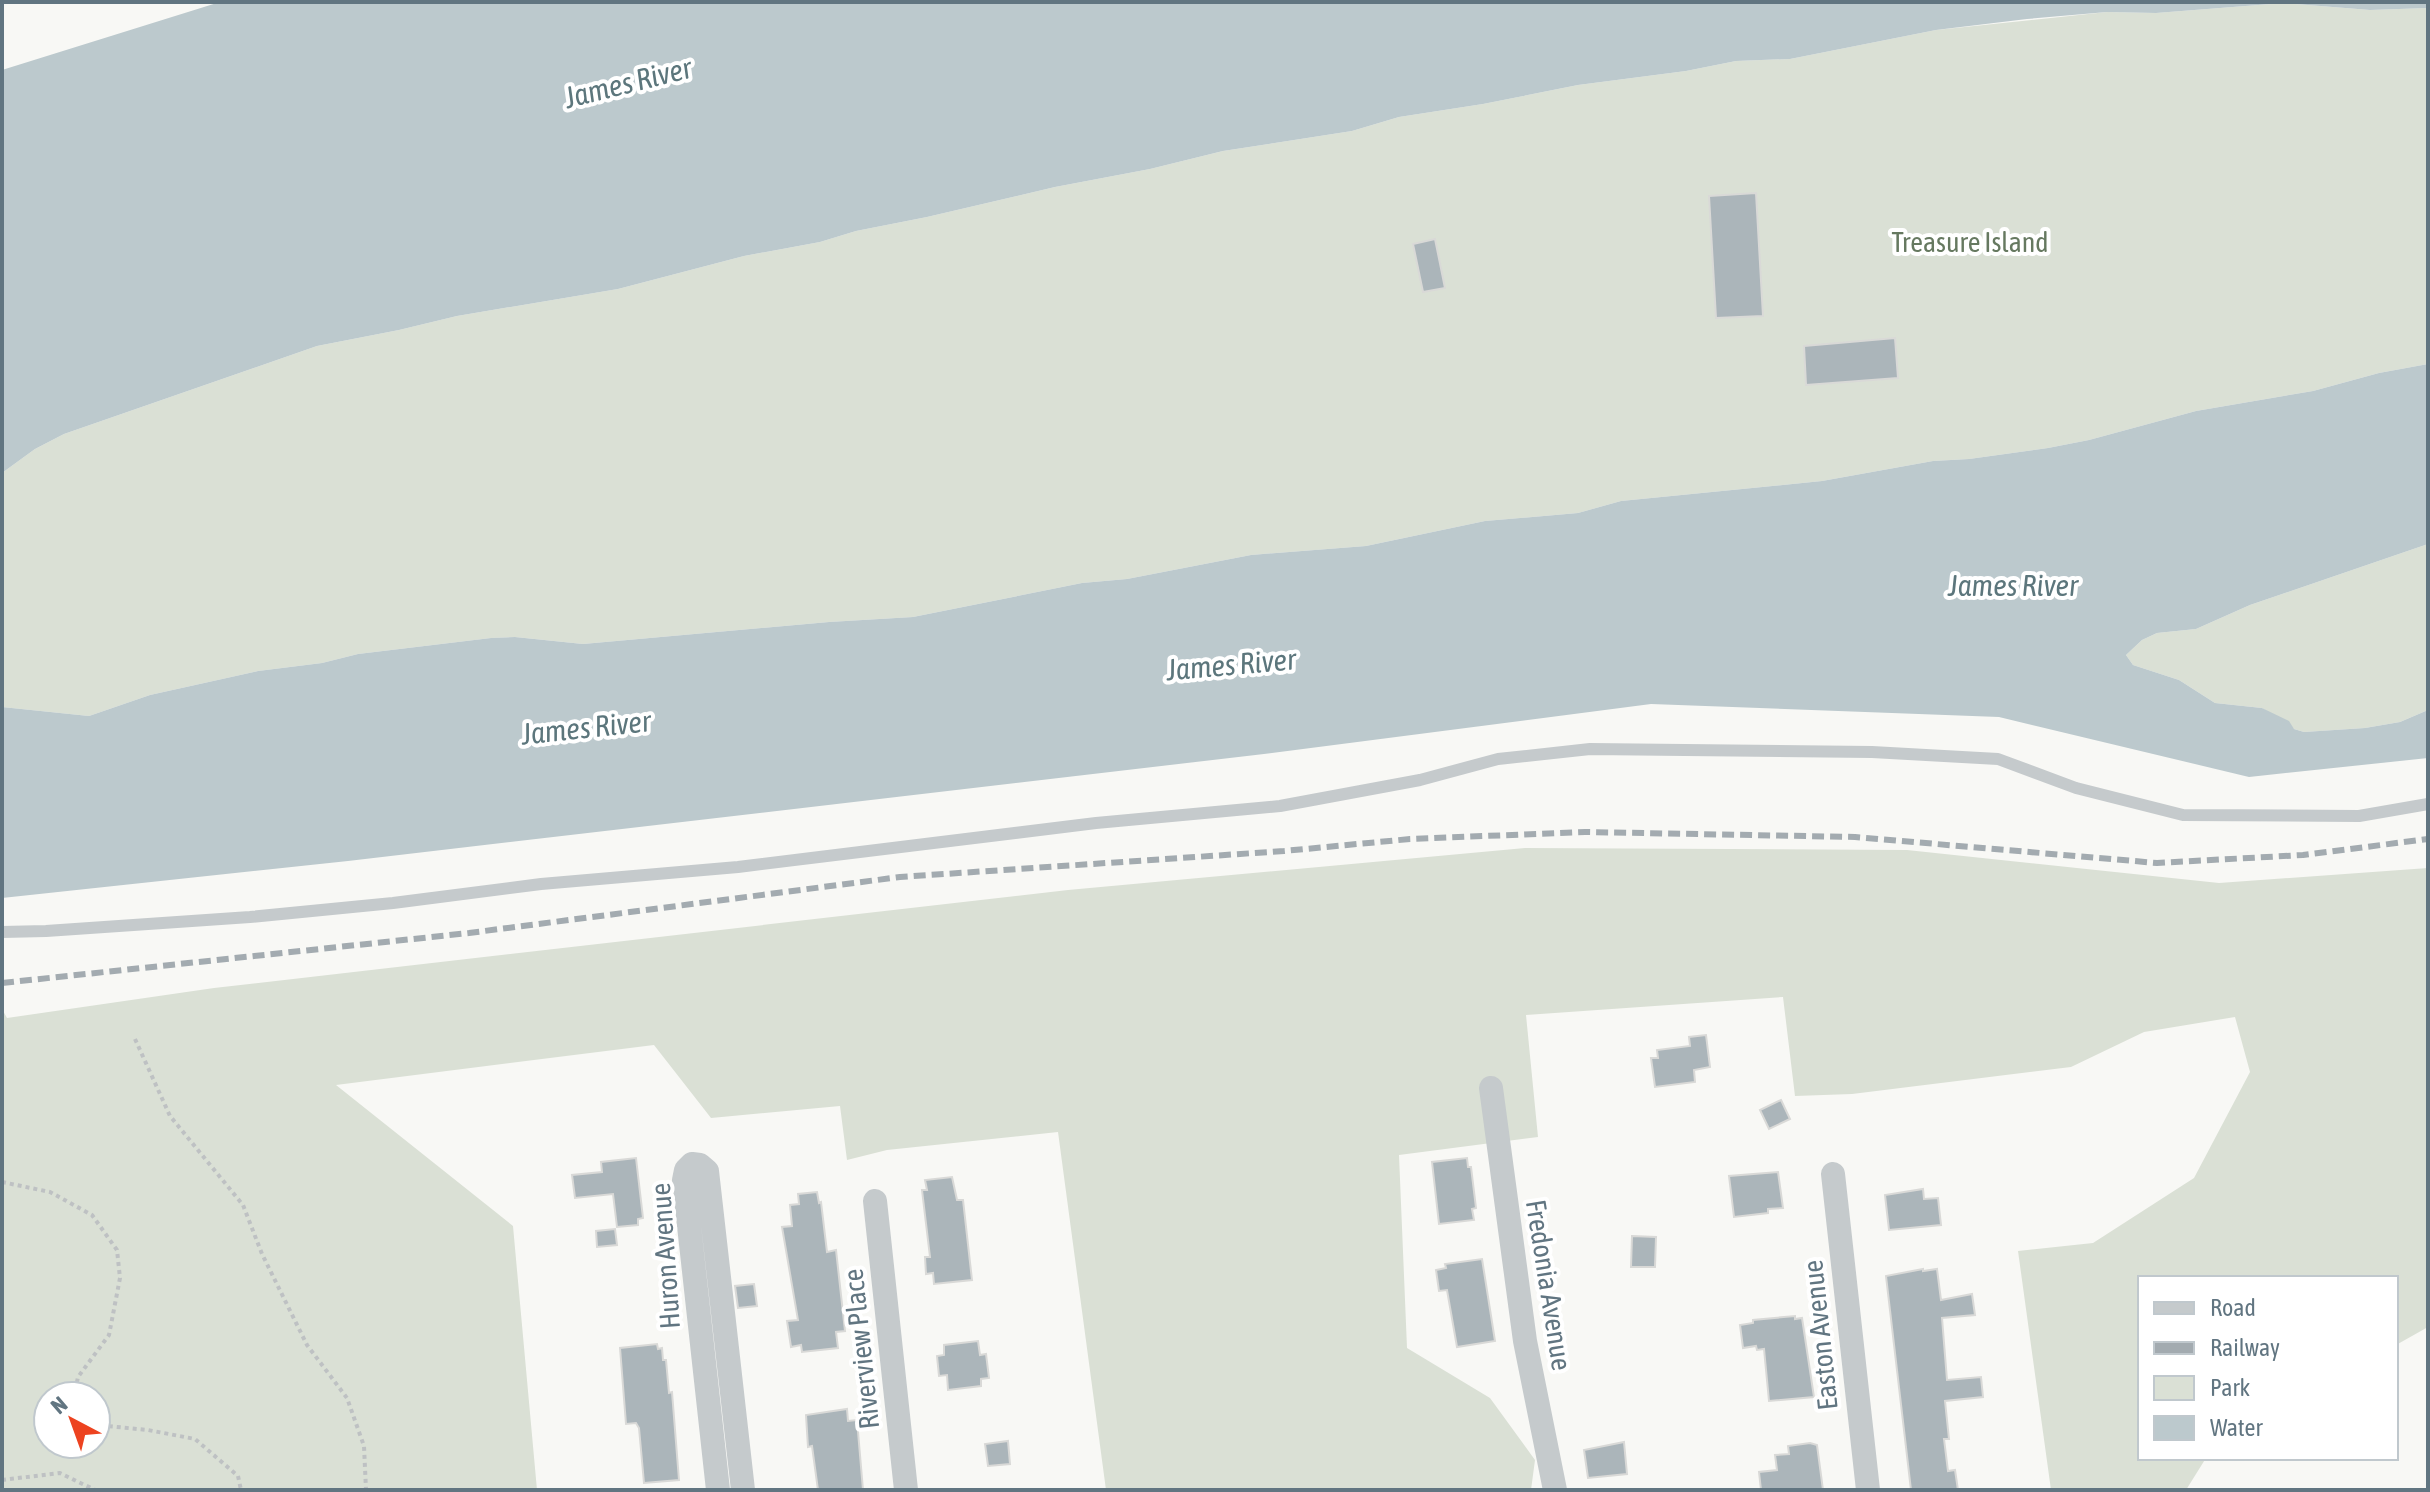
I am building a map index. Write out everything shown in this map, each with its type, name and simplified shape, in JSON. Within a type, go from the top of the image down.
[{"type":"street","name":"Fredonia Avenue","points":[[1491,1088],[1525,1341],[1555,1490]]},
{"type":"street","name":"Huron Avenue","points":[[718,1490],[684,1180],[686,1170],[692,1164],[700,1165],[707,1171],[743,1490]]},
{"type":"street","name":"Easton Avenue","points":[[1833,1174],[1868,1490]]},
{"type":"street","name":"Riverview Place","points":[[875,1201],[906,1490]]},
{"type":"lane","points":[[2,932],[77,929],[361,906],[541,884],[738,867],[1096,823],[1280,806],[1420,780],[1498,759],[1590,749],[1872,752],[1998,759],[2076,788],[2183,815],[2359,816],[2428,804]]},
{"type":"path","points":[[135,1039],[170,1116],[243,1205],[269,1268],[307,1345],[347,1398],[364,1446],[366,1490]]},
{"type":"path","points":[[2,1182],[50,1192],[92,1215],[117,1250],[120,1278],[109,1335],[77,1380]]},
{"type":"path","points":[[112,1427],[195,1439],[238,1476],[241,1490]]},
{"type":"path","points":[[2,1480],[60,1473],[95,1490]]},
{"type":"green space","name":"Treasure Island","points":[[2284,3],[2370,10],[2428,8],[2428,364],[2379,373],[2313,391],[2196,411],[2048,448],[1933,461],[1822,481],[1621,501],[1578,513],[1485,521],[1366,546],[1251,555],[1127,579],[1082,583],[913,617],[583,644],[515,637],[491,638],[358,654],[322,663],[258,671],[150,695],[89,716],[2,707],[2,473],[35,449],[64,434],[317,346],[457,316],[618,289],[744,256],[820,242],[856,231],[1223,151],[1352,131],[1399,117],[1578,85],[1736,61],[1790,59],[1936,30],[2107,12],[2156,13]]},
{"type":"green space","points":[[2428,544],[2428,710],[2400,722],[2304,732],[2262,708],[2215,703],[2179,680],[2133,665],[2126,655],[2142,640],[2157,633],[2196,629],[2250,605]]},
{"type":"green space","points":[[1525,848],[1907,850],[2219,883],[2428,868],[2428,1327],[2398,1344],[2398,1276],[2138,1276],[2138,1460],[2205,1460],[2186,1490],[2051,1490],[2018,1251],[2093,1243],[2194,1178],[2250,1072],[2235,1017],[2144,1032],[2071,1067],[1852,1094],[1795,1096],[1783,997],[1526,1015],[1538,1137],[1399,1155],[1407,1348],[1490,1398],[1535,1460],[1531,1490],[1106,1490],[1058,1132],[887,1150],[847,1160],[840,1106],[711,1118],[654,1045],[336,1085],[513,1226],[537,1490],[2,1490],[2,1009],[7,1018],[214,988],[1068,890]]},
{"type":"water","name":"James River","points":[[220,2],[2428,2],[2428,8],[2370,10],[2284,3],[2027,19],[1936,30],[1790,59],[1736,61],[1578,85],[1399,117],[1352,131],[1223,151],[1055,187],[856,231],[820,242],[744,256],[618,289],[457,316],[317,346],[64,434],[35,449],[2,473],[2,70]]},
{"type":"water","name":"James River","points":[[2428,364],[2428,544],[2250,605],[2196,629],[2157,633],[2142,640],[2126,655],[2133,665],[2179,680],[2215,703],[2262,708],[2304,732],[2400,722],[2428,710],[2428,758],[2249,777],[1999,717],[1651,704],[1264,754],[348,861],[2,898],[2,707],[89,716],[150,695],[258,671],[322,663],[358,654],[491,638],[515,637],[583,644],[913,617],[1082,583],[1127,579],[1251,555],[1366,546],[1485,521],[1578,513],[1621,501],[1822,481],[1933,461],[2048,448],[2196,411],[2313,391],[2379,373]]},
{"type":"building","points":[[1756,193],[1763,316],[1716,318],[1709,196]]},
{"type":"building","points":[[1435,239],[1445,288],[1423,292],[1413,244]]},
{"type":"building","points":[[1895,338],[1898,378],[1806,385],[1804,346]]},
{"type":"building","points":[[1706,1035],[1710,1067],[1694,1070],[1695,1082],[1655,1087],[1651,1058],[1658,1058],[1657,1050],[1690,1046],[1689,1037]]},
{"type":"building","points":[[1781,1100],[1790,1119],[1769,1129],[1760,1110]]},
{"type":"building","points":[[636,1158],[643,1218],[638,1219],[638,1225],[617,1227],[613,1194],[575,1198],[572,1175],[602,1172],[601,1162]]},
{"type":"building","points":[[1467,1158],[1476,1208],[1472,1209],[1474,1220],[1439,1224],[1432,1162]]},
{"type":"building","points":[[1778,1172],[1783,1208],[1734,1217],[1729,1176]]},
{"type":"building","points":[[952,1177],[957,1200],[963,1200],[972,1280],[934,1284],[933,1273],[926,1274],[925,1257],[930,1257],[922,1190],[927,1190],[925,1180]]},
{"type":"building","points":[[1923,1189],[1924,1199],[1938,1198],[1941,1225],[1889,1230],[1885,1195]]},
{"type":"building","points":[[817,1192],[827,1252],[836,1250],[845,1331],[836,1332],[838,1348],[802,1352],[801,1345],[791,1347],[787,1321],[798,1320],[782,1227],[792,1226],[790,1205],[799,1204],[798,1194]]},
{"type":"building","points":[[615,1229],[617,1245],[597,1247],[596,1231]]},
{"type":"building","points":[[1632,1236],[1656,1237],[1655,1267],[1631,1267]]},
{"type":"building","points":[[1482,1259],[1495,1341],[1457,1347],[1447,1290],[1439,1291],[1436,1270],[1446,1268],[1445,1264]]},
{"type":"building","points":[[1937,1269],[1941,1300],[1972,1294],[1975,1315],[1942,1318],[1947,1380],[1981,1377],[1983,1397],[1945,1401],[1949,1439],[1944,1439],[1948,1471],[1955,1470],[1958,1490],[1911,1490],[1886,1276]]},
{"type":"building","points":[[754,1284],[757,1306],[738,1308],[735,1286]]},
{"type":"building","points":[[1795,1316],[1795,1319],[1802,1318],[1814,1397],[1769,1401],[1764,1349],[1757,1350],[1756,1346],[1743,1348],[1740,1325],[1753,1323],[1753,1320]]},
{"type":"building","points":[[978,1341],[980,1355],[986,1354],[989,1378],[981,1379],[981,1386],[948,1390],[947,1375],[939,1376],[937,1356],[944,1355],[944,1345]]},
{"type":"building","points":[[657,1344],[658,1349],[662,1348],[663,1360],[666,1360],[669,1393],[672,1392],[679,1480],[644,1483],[639,1428],[636,1423],[626,1424],[620,1348]]},
{"type":"building","points":[[847,1409],[848,1421],[857,1420],[863,1490],[818,1490],[812,1446],[808,1447],[806,1415]]},
{"type":"building","points":[[1008,1441],[1010,1464],[988,1466],[985,1444]]},
{"type":"building","points":[[1624,1442],[1627,1474],[1588,1478],[1584,1450]]},
{"type":"building","points":[[1817,1445],[1823,1490],[1761,1490],[1759,1472],[1777,1470],[1775,1455],[1789,1454],[1788,1446]]},
{"type":"railway","points":[[2,983],[469,933],[900,877],[1284,851],[1410,839],[1585,832],[1855,837],[2157,863],[2303,855],[2428,839]]}]
